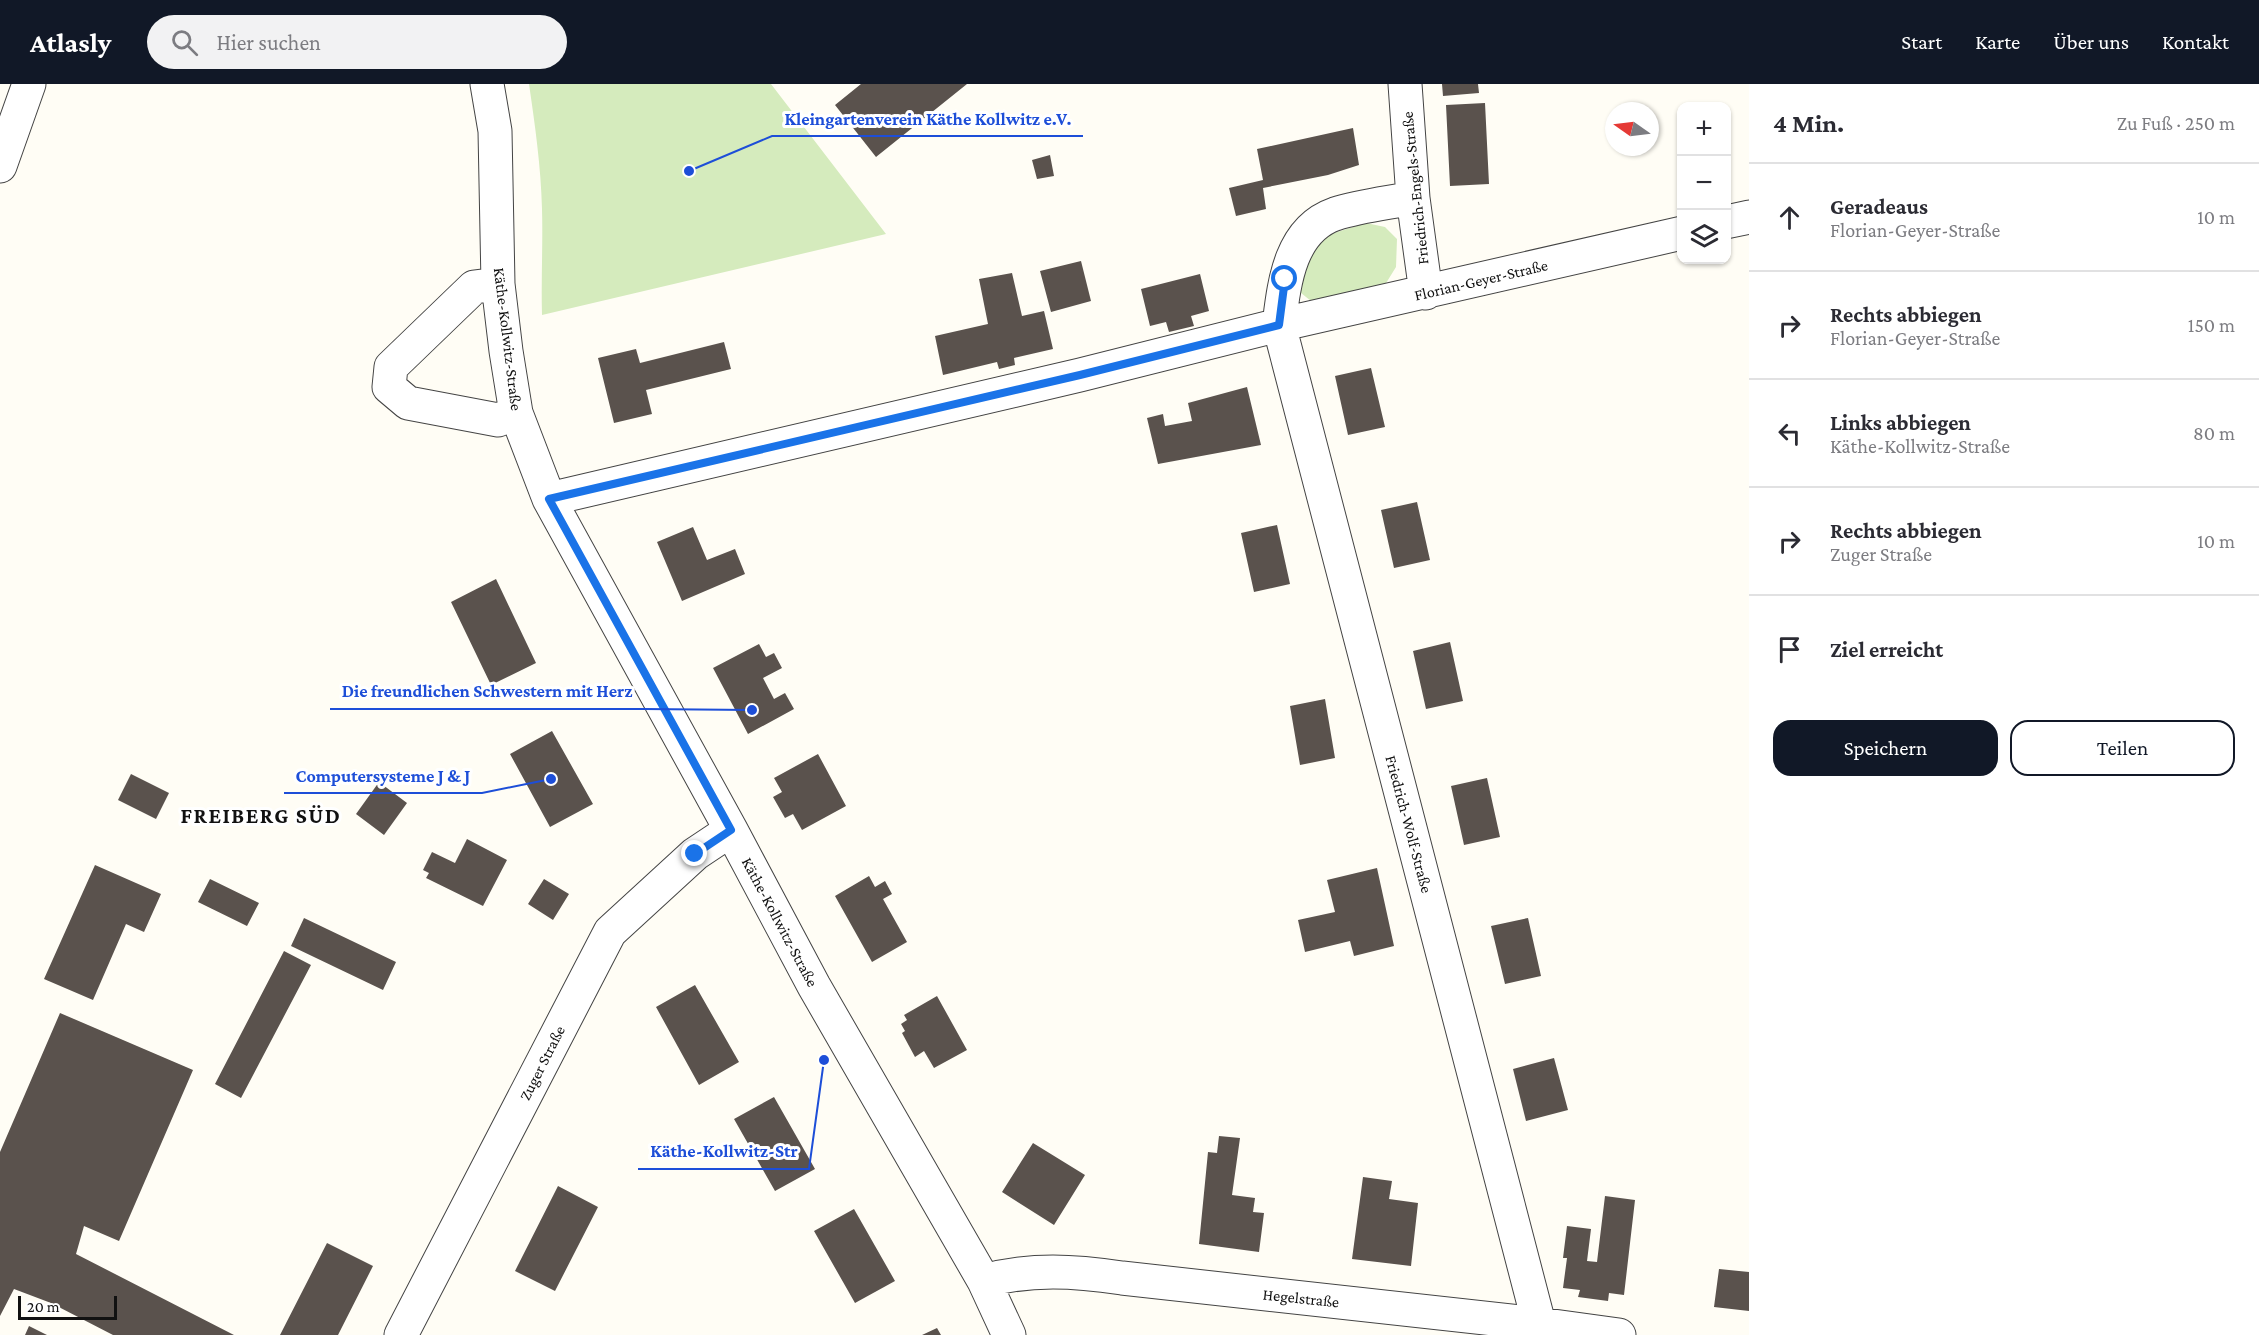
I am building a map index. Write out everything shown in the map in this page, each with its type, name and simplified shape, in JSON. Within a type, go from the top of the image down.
[{"type":"street","points":[[0,166],[29,84]]},
{"type":"street","name":"Käthe-Kollwitz-Straße","points":[[487,84],[495,131],[498,284],[516,413],[549,499],[814,986],[984,1281],[1009,1335]]},
{"type":"street","name":"Friedrich-Engels-Straße","points":[[1405,84],[1413,198],[1426,292]]},
{"type":"street","points":[[1279,325],[1285,279],[1297,248],[1312,229],[1334,215],[1413,198]]},
{"type":"street","points":[[1731,221],[1749,217]]},
{"type":"street","name":"Florian-Geyer-Straße","points":[[549,499],[1080,375],[1279,325],[1677,234]]},
{"type":"street","points":[[498,284],[474,287],[391,367],[388,387],[408,403],[498,420],[516,413]]},
{"type":"street","name":"Friedrich-Wolf-Straße","points":[[1279,325],[1540,1329]]},
{"type":"street","name":"Zuger Straße","points":[[401,1335],[610,932],[695,854],[731,830]]},
{"type":"street","name":"Hegelstraße","points":[[984,1281],[1007,1274],[1046,1270],[1078,1271],[1540,1329],[1619,1335]]},
{"type":"green space","points":[[529,84],[771,84],[886,234],[542,315],[541,193]]},
{"type":"green space","points":[[1366,223],[1385,227],[1397,239],[1396,267],[1383,288],[1311,301],[1301,293],[1298,277],[1321,237]]},
{"type":"building","points":[[861,84],[967,84],[876,157],[835,105]]},
{"type":"building","points":[[1442,84],[1478,84],[1479,93],[1443,96]]},
{"type":"building","points":[[1485,103],[1489,184],[1450,186],[1446,105]]},
{"type":"building","points":[[1353,128],[1359,165],[1328,175],[1263,188],[1266,209],[1236,216],[1229,188],[1263,180],[1257,149]]},
{"type":"building","points":[[1050,155],[1054,176],[1037,179],[1032,160]]},
{"type":"building","points":[[1081,261],[1091,301],[1051,312],[1040,271]]},
{"type":"building","points":[[1012,273],[1022,316],[1044,311],[1053,349],[1014,358],[1015,365],[999,369],[997,362],[943,375],[935,336],[988,324],[979,279]]},
{"type":"building","points":[[1200,274],[1209,311],[1191,316],[1194,326],[1169,332],[1166,322],[1150,326],[1141,289]]},
{"type":"building","points":[[724,342],[731,369],[646,390],[652,414],[614,423],[598,358],[636,349],[640,363]]},
{"type":"building","points":[[1371,368],[1385,427],[1348,435],[1335,376]]},
{"type":"building","points":[[1247,387],[1261,445],[1158,464],[1147,418],[1163,414],[1165,426],[1192,421],[1188,403]]},
{"type":"building","points":[[1417,502],[1430,560],[1394,568],[1381,510]]},
{"type":"building","points":[[1277,525],[1290,584],[1254,592],[1241,533]]},
{"type":"building","points":[[693,527],[707,560],[735,549],[745,574],[682,601],[657,542]]},
{"type":"building","points":[[496,579],[536,663],[491,685],[451,602]]},
{"type":"building","points":[[1450,642],[1463,701],[1426,709],[1413,651]]},
{"type":"building","points":[[759,644],[766,657],[774,653],[782,668],[763,678],[774,699],[785,693],[794,709],[748,734],[713,668]]},
{"type":"building","points":[[1325,699],[1335,758],[1300,765],[1290,706]]},
{"type":"building","points":[[552,731],[593,804],[550,827],[510,754]]},
{"type":"building","points":[[818,754],[846,806],[802,830],[793,814],[785,818],[773,797],[782,792],[774,778]]},
{"type":"building","points":[[131,774],[169,793],[156,819],[118,800]]},
{"type":"building","points":[[1487,778],[1500,837],[1464,845],[1451,786]]},
{"type":"building","points":[[379,782],[407,803],[384,835],[356,814]]},
{"type":"building","points":[[467,839],[507,860],[483,906],[426,878],[429,873],[423,870],[432,852],[455,863]]},
{"type":"building","points":[[95,865],[161,894],[144,932],[126,924],[93,1000],[44,979]]},
{"type":"building","points":[[1377,868],[1394,946],[1354,956],[1350,941],[1305,952],[1298,920],[1335,912],[1327,880]]},
{"type":"building","points":[[869,876],[875,887],[885,881],[892,894],[883,899],[907,942],[872,962],[835,896]]},
{"type":"building","points":[[210,879],[259,903],[247,926],[198,902]]},
{"type":"building","points":[[544,879],[569,894],[553,920],[528,904]]},
{"type":"building","points":[[304,918],[396,962],[383,990],[291,946]]},
{"type":"building","points":[[1528,918],[1541,976],[1505,984],[1491,926]]},
{"type":"building","points":[[284,951],[311,965],[241,1098],[215,1084]]},
{"type":"building","points":[[695,985],[739,1062],[699,1085],[656,1007]]},
{"type":"building","points":[[937,996],[967,1050],[934,1068],[924,1051],[915,1057],[902,1033],[905,1031],[901,1024],[907,1020],[904,1015]]},
{"type":"building","points":[[60,1013],[193,1070],[119,1241],[84,1226],[76,1254],[234,1335],[113,1335],[51,1303],[14,1289],[0,1316],[0,1152]]},
{"type":"building","points":[[1554,1058],[1568,1110],[1526,1121],[1513,1069]]},
{"type":"building","points":[[774,1097],[815,1169],[775,1191],[734,1119]]},
{"type":"building","points":[[1219,1136],[1240,1138],[1232,1195],[1255,1198],[1253,1212],[1264,1213],[1259,1252],[1199,1244],[1208,1152],[1217,1153]]},
{"type":"building","points":[[1033,1143],[1085,1175],[1054,1225],[1002,1192]]},
{"type":"building","points":[[1363,1177],[1392,1181],[1389,1199],[1418,1203],[1411,1266],[1352,1259]]},
{"type":"building","points":[[558,1186],[598,1207],[555,1291],[515,1271]]},
{"type":"building","points":[[1605,1196],[1635,1200],[1624,1295],[1609,1293],[1608,1301],[1578,1297],[1580,1290],[1563,1288],[1567,1258],[1563,1258],[1567,1226],[1591,1229],[1587,1261],[1597,1262]]},
{"type":"building","points":[[854,1209],[895,1281],[855,1303],[814,1231]]},
{"type":"building","points":[[327,1243],[373,1266],[338,1335],[280,1335]]},
{"type":"building","points":[[1719,1269],[1749,1272],[1749,1311],[1714,1307]]},
{"type":"building","points":[[29,1326],[47,1335],[25,1335]]},
{"type":"building","points":[[937,1328],[941,1335],[922,1335]]},
{"type":"place","name":"Kleingartenverein Käthe Kollwitz e.V.","points":[[689,171]]},
{"type":"place","name":"Die freundlichen Schwestern mit Herz","points":[[752,710]]},
{"type":"place","name":"Computersysteme J & J","points":[[551,779]]},
{"type":"place","name":"Käthe-Kollwitz-Str","points":[[824,1060]]},
{"type":"district","name":"FREIBERG SÜD","points":[[261,815]]},
{"type":"route","points":[[695,854],[731,830],[549,499],[1080,375],[1279,325],[1285,279]]}]
